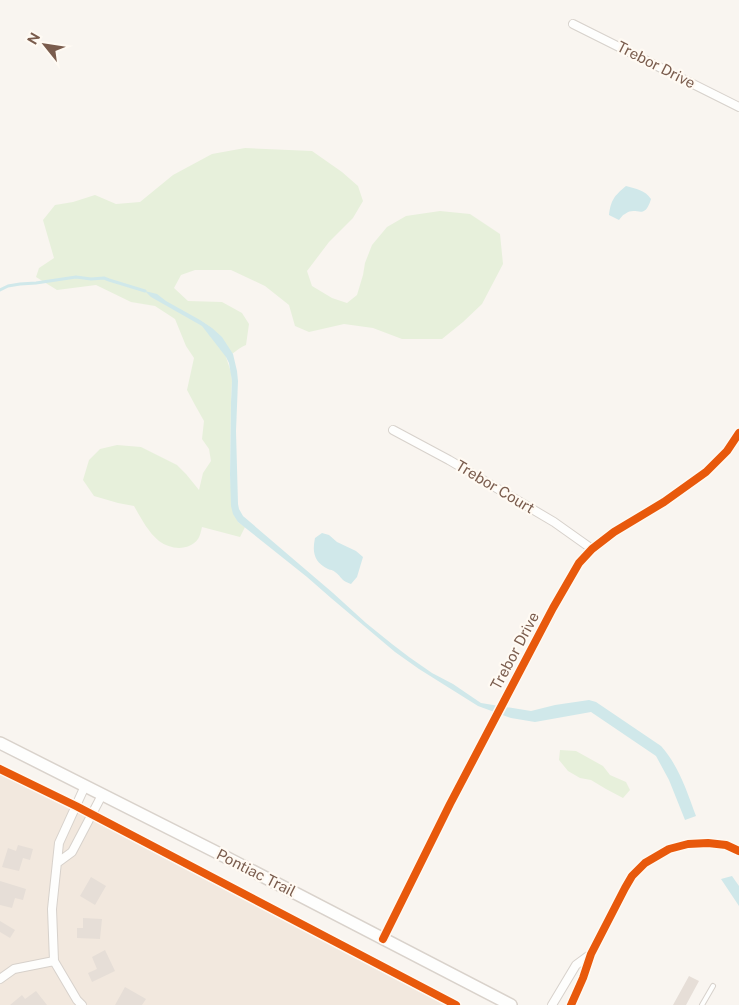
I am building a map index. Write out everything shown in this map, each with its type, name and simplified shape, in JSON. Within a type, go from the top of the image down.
[{"type":"main road","name":"Pontiac Trail","points":[[0,743],[511,1005]]},
{"type":"street","name":"Trebor Drive","points":[[573,24],[739,107]]},
{"type":"street","name":"Trebor Court","points":[[393,430],[449,460],[554,522],[592,549]]},
{"type":"street","name":"Trebor Drive","points":[[383,939],[450,804],[553,608],[579,563],[592,549],[614,532],[664,502],[706,472],[727,451],[739,433]]},
{"type":"street","points":[[82,1005],[77,1000],[54,961],[52,909],[59,843],[85,786]]},
{"type":"street","points":[[57,863],[72,852],[102,795]]},
{"type":"street","points":[[571,1005],[591,954],[625,888],[632,876],[645,863],[669,849],[688,844],[717,844],[739,851]]},
{"type":"street","points":[[552,1005],[576,965],[591,954]]},
{"type":"street","points":[[0,979],[14,969],[54,961]]},
{"type":"lane","points":[[702,1005],[713,986]]},
{"type":"shaded area","points":[[0,768],[454,1005],[0,1005]]},
{"type":"green space","points":[[245,148],[312,151],[358,186],[363,201],[353,218],[329,242],[307,271],[312,286],[332,298],[347,303],[357,295],[365,263],[372,245],[387,227],[406,216],[440,211],[470,214],[500,234],[503,264],[482,304],[442,339],[402,339],[373,328],[344,324],[309,332],[295,326],[289,305],[265,286],[231,270],[195,270],[181,275],[174,288],[188,301],[222,302],[242,313],[249,324],[246,345],[226,357],[232,381],[231,487],[238,522],[245,527],[240,537],[202,527],[199,538],[190,546],[174,547],[159,541],[151,533],[134,506],[94,496],[83,480],[89,460],[100,449],[117,445],[141,447],[177,465],[199,490],[203,473],[211,461],[209,449],[202,439],[204,421],[187,390],[194,358],[186,346],[175,319],[155,306],[131,302],[96,285],[57,290],[36,277],[39,268],[54,258],[43,220],[55,205],[95,195],[116,204],[140,202],[173,175],[212,154]]},
{"type":"green space","points":[[560,750],[576,751],[603,766],[610,775],[626,782],[630,790],[623,798],[591,780],[580,778],[568,771],[559,760]]},
{"type":"water","points":[[626,186],[643,192],[651,199],[646,210],[629,212],[619,220],[609,215],[610,210],[614,199]]},
{"type":"water","points":[[145,291],[157,294],[212,328],[222,337],[233,354],[238,381],[236,431],[238,504],[243,516],[392,644],[432,673],[453,684],[481,703],[531,711],[589,700],[596,702],[661,746],[678,771],[696,816],[685,820],[669,780],[656,756],[591,712],[535,722],[511,718],[478,706],[395,652],[307,577],[238,522],[231,506],[232,381],[229,363],[202,326],[151,297]]},
{"type":"water","points":[[322,533],[329,535],[337,542],[356,551],[363,557],[357,577],[351,584],[317,560],[314,552],[315,538]]},
{"type":"water","points":[[732,876],[739,886],[739,906],[721,879]]},
{"type":"building","points":[[18,845],[33,849],[30,860],[23,858],[19,871],[2,867],[8,848],[16,851]]},
{"type":"building","points":[[91,877],[106,886],[95,905],[80,896]]},
{"type":"building","points":[[0,881],[26,889],[23,900],[15,898],[12,908],[0,905]]},
{"type":"building","points":[[83,918],[102,919],[100,939],[77,938],[77,928],[83,928]]},
{"type":"building","points":[[0,921],[15,930],[10,938],[0,932]]},
{"type":"building","points":[[105,950],[115,971],[92,982],[88,973],[97,969],[92,957]]},
{"type":"building","points":[[689,976],[699,981],[686,1005],[673,1005]]},
{"type":"building","points":[[125,987],[146,999],[142,1005],[115,1005]]},
{"type":"building","points":[[36,991],[47,1005],[10,1005],[22,995],[25,999]]},
{"type":"waterway","points":[[0,290],[8,286],[76,277],[104,278],[145,291]]},
{"type":"cycle path","points":[[383,939],[450,804],[553,608],[579,563],[592,549],[614,532],[664,502],[706,472],[727,451],[739,433]]},
{"type":"cycle path","points":[[0,769],[76,806],[456,1005]]},
{"type":"cycle path","points":[[571,1005],[591,954],[625,888],[632,876],[645,863],[669,849],[688,844],[708,843],[726,845],[739,851]]}]
